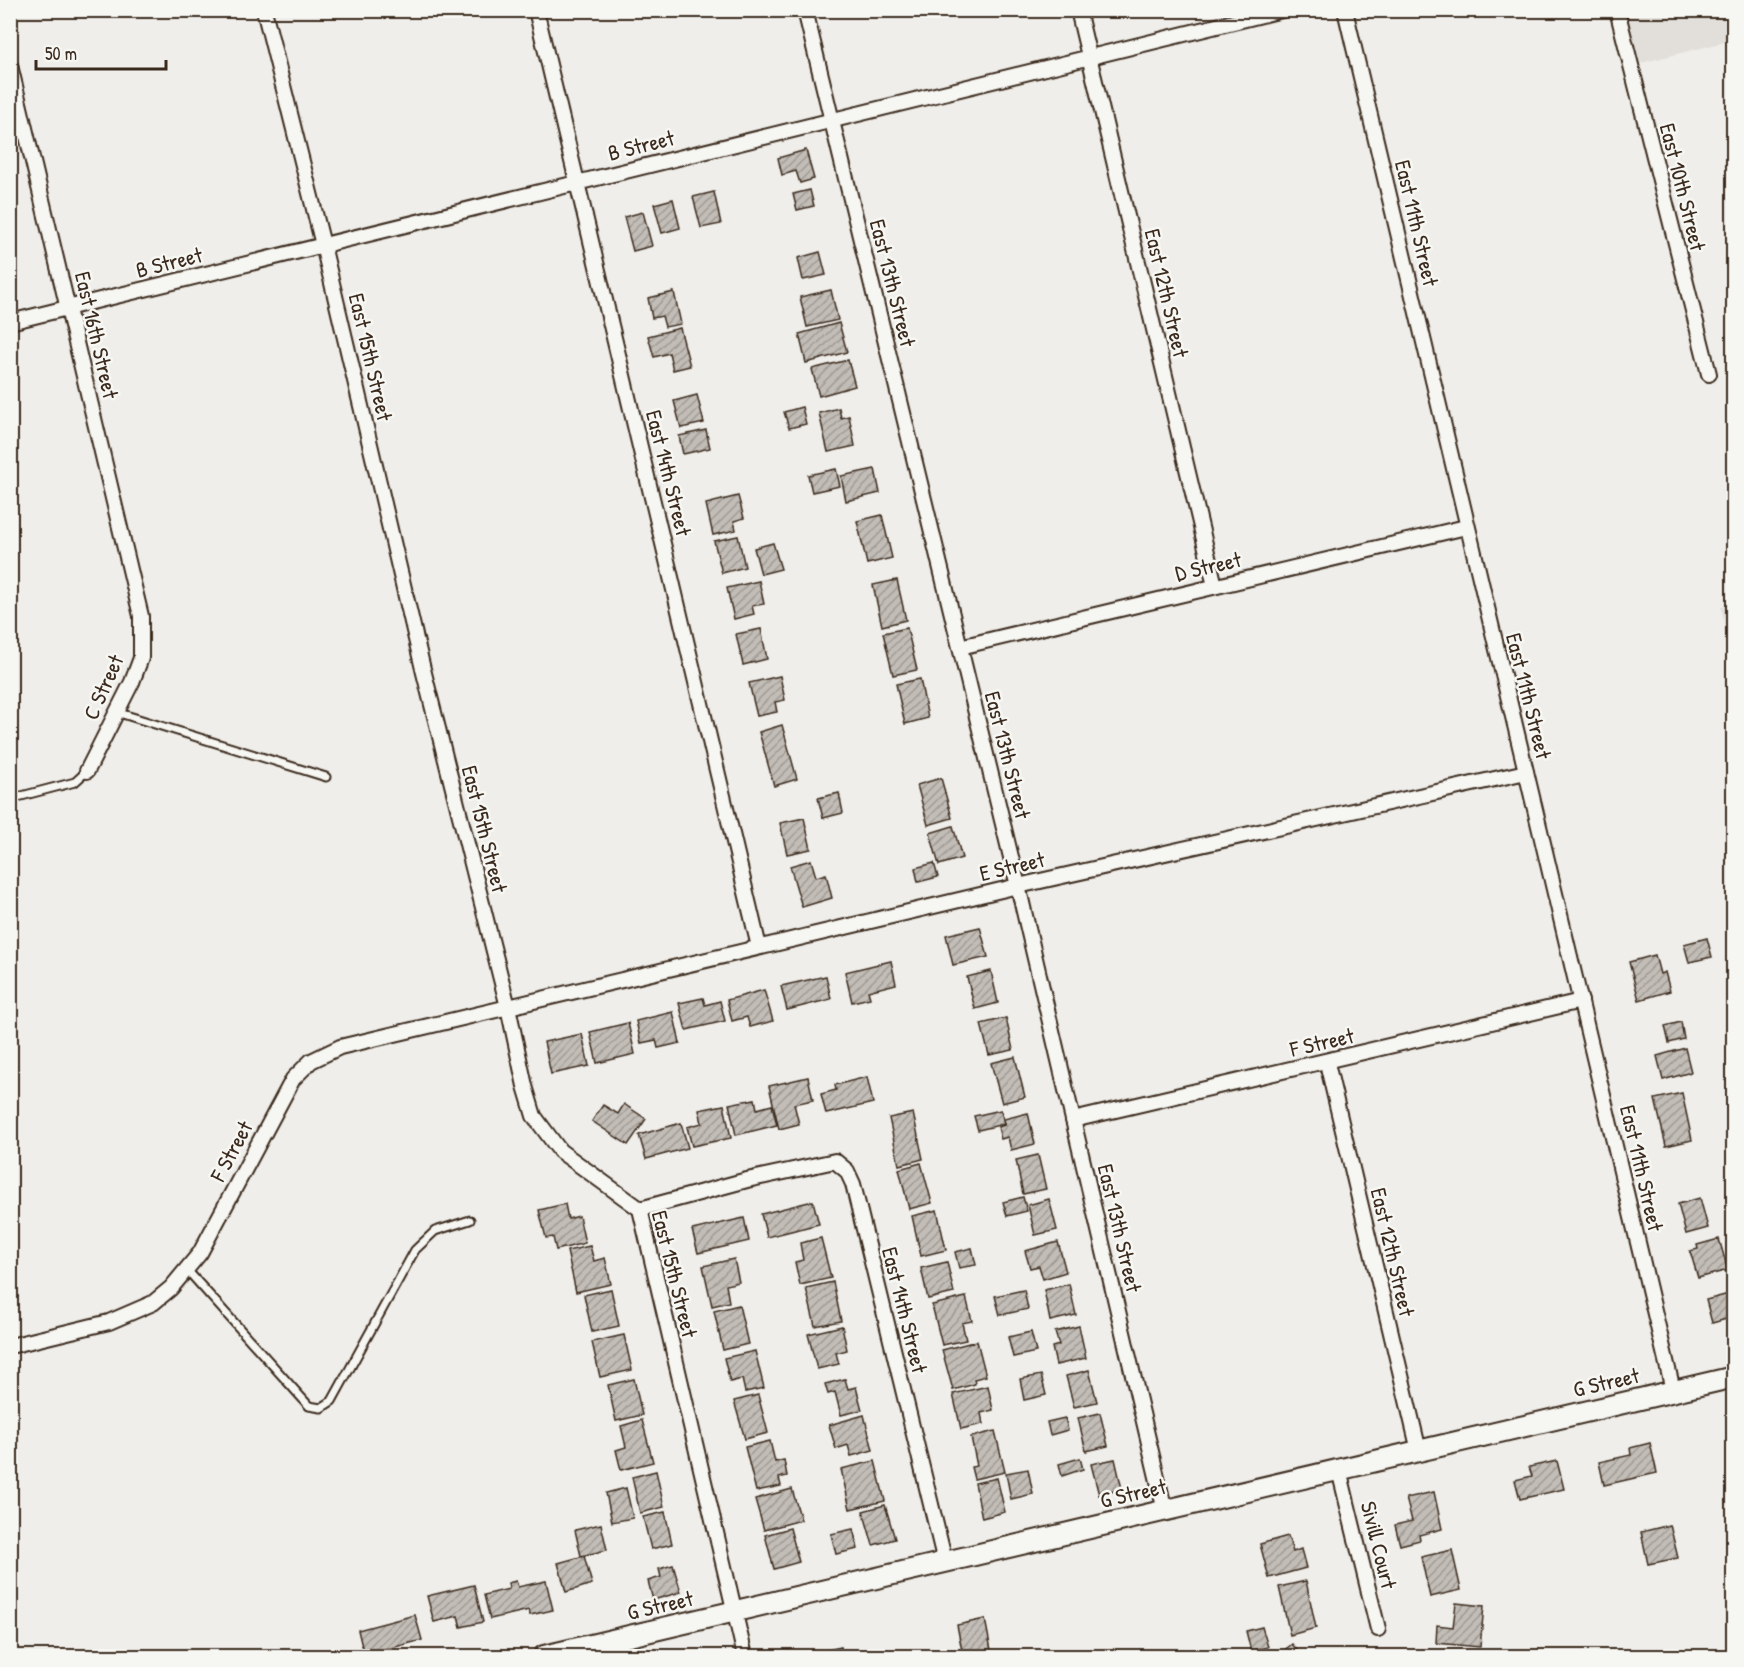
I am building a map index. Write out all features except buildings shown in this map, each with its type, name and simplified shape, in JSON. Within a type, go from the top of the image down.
[{"type":"main road","name":"G Street","points":[[544,1656],[1734,1377]]},
{"type":"street","name":"East 15th Street","points":[[264,10],[323,245],[423,669],[508,1007],[525,1086],[534,1116],[560,1151],[640,1209],[745,1656]]},
{"type":"street","name":"East 14th Street","points":[[536,10],[576,183],[651,483],[759,947]]},
{"type":"street","name":"East 13th Street","points":[[805,10],[1018,886],[1165,1511]]},
{"type":"street","name":"East 12th Street","points":[[1078,10],[1215,586]]},
{"type":"street","name":"B Street","points":[[10,322],[1282,10]]},
{"type":"street","name":"East 11th Street","points":[[1345,10],[1674,1390]]},
{"type":"street","name":"East 10th Street","points":[[1617,10],[1708,374]]},
{"type":"street","name":"East 16th Street","points":[[10,64],[141,616]]},
{"type":"street","name":"D Street","points":[[960,647],[1467,527]]},
{"type":"street","name":"C Street","points":[[87,771],[141,658],[141,616]]},
{"type":"street","name":"E Street","points":[[508,1007],[1018,886],[1526,772]]},
{"type":"street","name":"F Street","points":[[1073,1120],[1327,1063],[1581,1001]]},
{"type":"street","name":"F Street","points":[[10,1346],[109,1322],[153,1303],[188,1271],[200,1253],[293,1079],[311,1061],[340,1047],[508,1007]]},
{"type":"street","name":"East 12th Street","points":[[1327,1063],[1419,1451]]},
{"type":"street","name":"East 14th Street","points":[[640,1209],[747,1180],[835,1161],[847,1171],[853,1185],[945,1562]]},
{"type":"street","name":"Sivill Court","points":[[1339,1470],[1378,1629]]},
{"type":"lane","points":[[116,712],[326,777]]},
{"type":"lane","points":[[10,799],[75,782],[87,771]]},
{"type":"lane","points":[[188,1271],[309,1406],[321,1408],[332,1401],[415,1250],[435,1231],[470,1220]]},
{"type":"shaded area","points":[[1625,11],[1733,11],[1733,40],[1637,64]]},
{"type":"shaded area","points":[[1734,604],[1733,660],[1721,607]]}]
